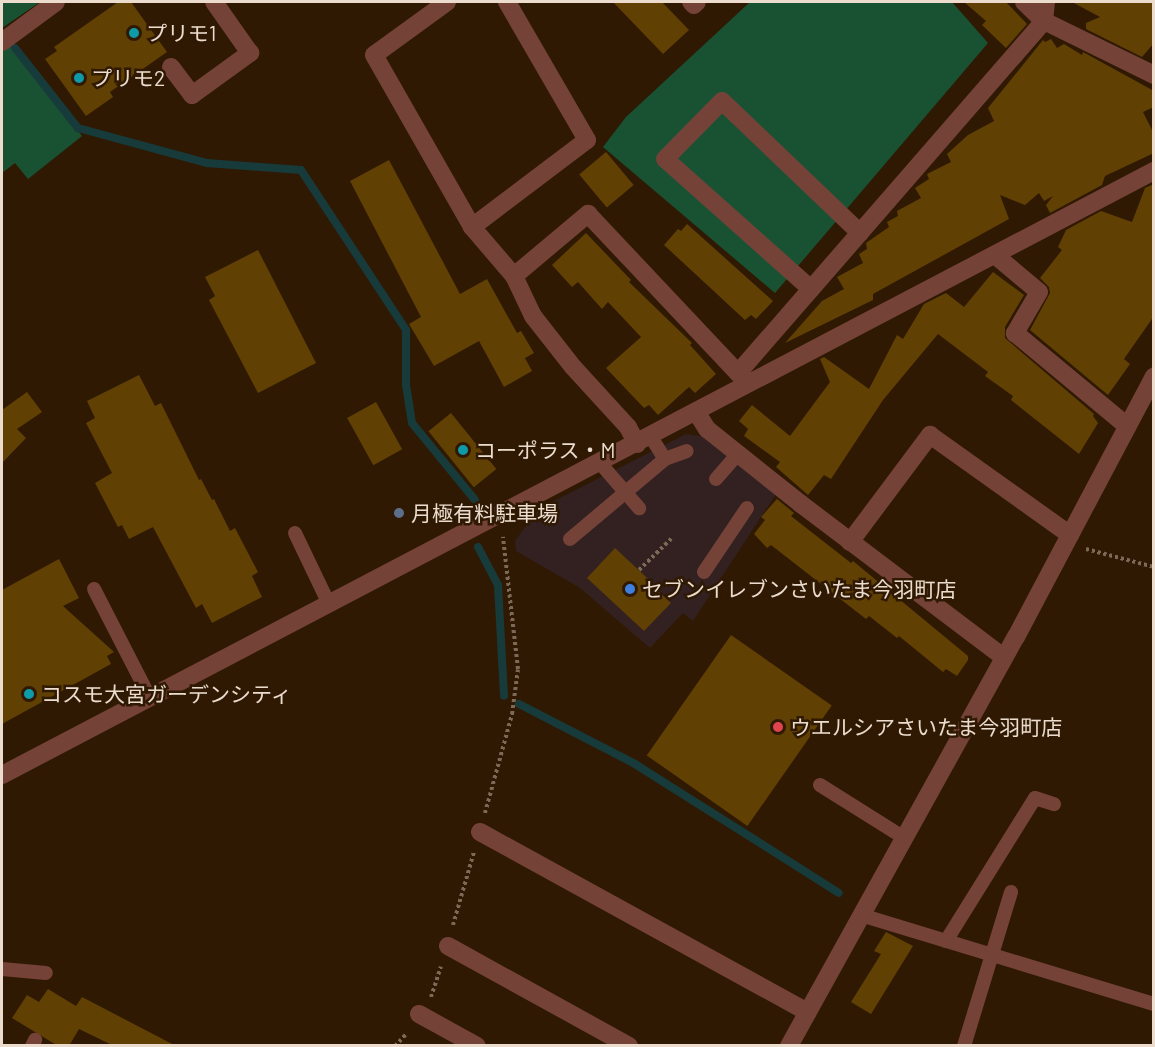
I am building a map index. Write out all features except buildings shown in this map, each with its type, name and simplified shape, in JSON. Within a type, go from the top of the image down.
[{"type":"street","points":[[2,42],[56,2]]},
{"type":"street","points":[[171,67],[192,95],[250,53],[214,2]]},
{"type":"street","points":[[447,2],[374,55],[472,227],[514,276],[534,316],[573,367],[628,427],[644,440]]},
{"type":"street","points":[[472,227],[587,140],[507,2]]},
{"type":"street","points":[[690,2],[694,5],[697,2]]},
{"type":"street","points":[[1024,2],[1044,21],[1154,75]]},
{"type":"street","points":[[744,378],[811,289],[1044,21],[1046,2]]},
{"type":"street","points":[[811,289],[665,159],[722,101],[860,233]]},
{"type":"street","points":[[2,775],[697,413],[744,378],[995,255],[1154,171]]},
{"type":"street","points":[[514,276],[588,214],[744,378]]},
{"type":"street","points":[[995,255],[1039,292],[1015,333],[1127,426]]},
{"type":"street","points":[[789,1046],[1004,657],[1154,376]]},
{"type":"street","points":[[697,413],[707,429],[738,454],[850,542],[1004,657]]},
{"type":"street","points":[[850,542],[930,435],[1067,540]]},
{"type":"street","points":[[480,832],[808,1012]]},
{"type":"street","points":[[448,946],[629,1046]]},
{"type":"street","points":[[419,1014],[477,1046]]},
{"type":"lane","points":[[644,440],[665,459]]},
{"type":"lane","points":[[570,539],[665,459],[687,451]]},
{"type":"lane","points":[[716,479],[738,454]]},
{"type":"lane","points":[[600,463],[639,508]]},
{"type":"lane","points":[[704,572],[747,508]]},
{"type":"lane","points":[[295,533],[329,604]]},
{"type":"lane","points":[[94,589],[150,698]]},
{"type":"lane","points":[[820,785],[903,837]]},
{"type":"lane","points":[[946,941],[1035,798],[1054,804]]},
{"type":"lane","points":[[964,1046],[1011,892]]},
{"type":"lane","points":[[861,915],[1154,1004]]},
{"type":"lane","points":[[2,969],[46,973]]},
{"type":"path","points":[[395,1046],[435,992],[512,714],[519,669],[500,515]]},
{"type":"path","points":[[639,570],[670,539]]},
{"type":"path","points":[[1067,540],[1154,567]]},
{"type":"shaded area","points":[[686,434],[708,437],[776,494],[693,621],[683,613],[650,648],[580,588],[516,551],[515,541],[538,509]]},
{"type":"green space","points":[[2,2],[40,2],[2,28]]},
{"type":"green space","points":[[750,2],[952,2],[988,43],[775,293],[603,147],[626,117]]},
{"type":"green space","points":[[9,43],[82,136],[28,179],[15,163],[2,173],[2,49]]},
{"type":"waterway","points":[[15,48],[78,128],[207,163],[301,170],[406,330],[406,385],[412,423],[475,500]]},
{"type":"waterway","points":[[478,547],[498,585],[504,696]]},
{"type":"waterway","points":[[519,704],[635,764],[839,893]]},
{"type":"place","name":"プリモ1","points":[[134,33]]},
{"type":"place","name":"プリモ2","points":[[79,78]]},
{"type":"place","name":"コーポラス・M","points":[[463,450]]},
{"type":"place","name":"月極有料駐車場","points":[[399,513]]},
{"type":"place","name":"セブンイレブンさいたま今羽町店","points":[[630,589]]},
{"type":"place","name":"コスモ大宮ガーデンシティ","points":[[29,694]]},
{"type":"place","name":"ウエルシアさいたま今羽町店","points":[[778,727]]}]
